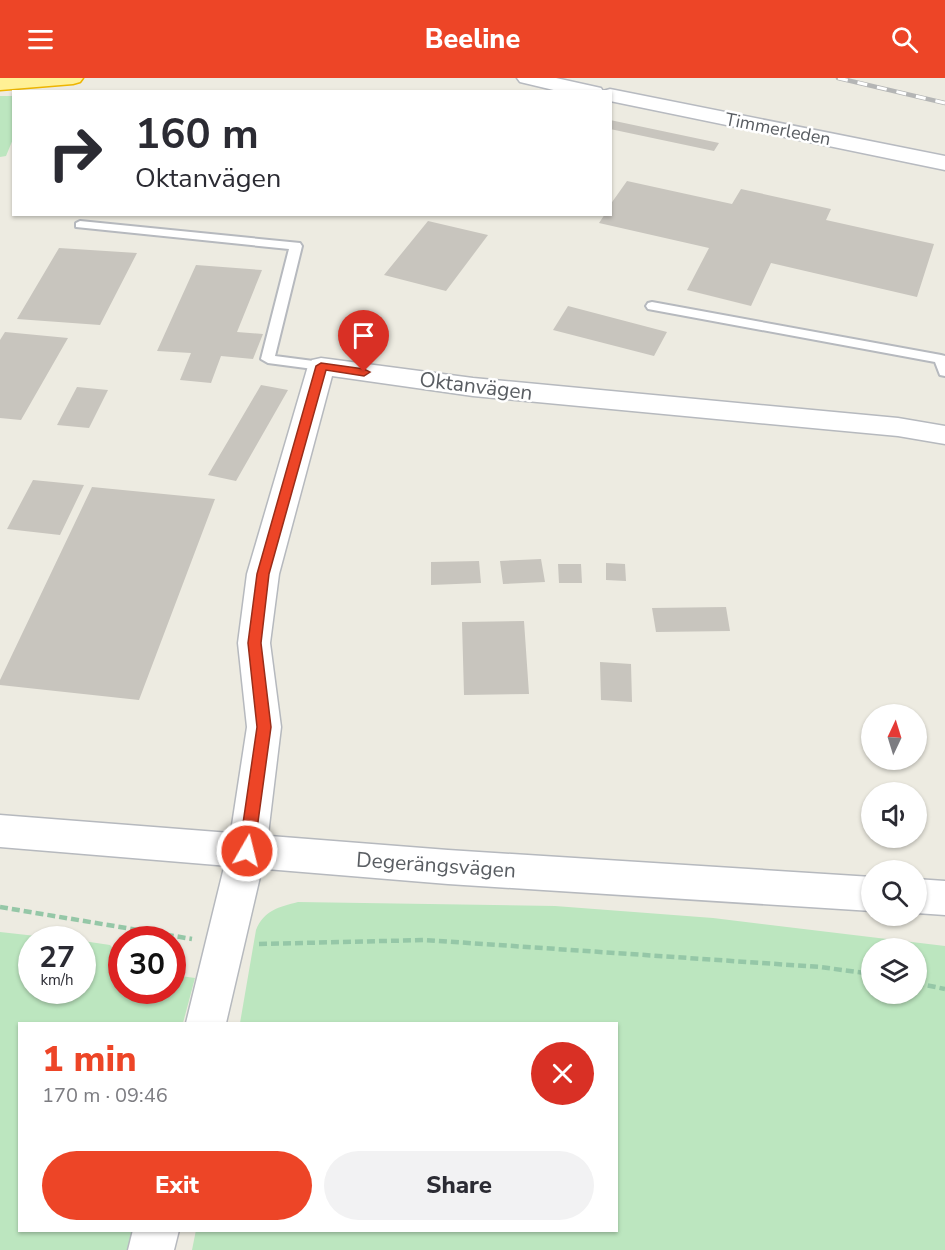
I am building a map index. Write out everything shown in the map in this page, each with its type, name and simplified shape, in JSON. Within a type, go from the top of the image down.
[{"type":"highway","points":[[0,84],[73,78]]},
{"type":"street","points":[[526,78],[584,90]]},
{"type":"street","name":"Timmerleden","points":[[624,78],[830,119]]},
{"type":"street","name":"Timmerleden","points":[[612,95],[945,163]]},
{"type":"street","points":[[206,1022],[247,851],[264,727],[254,643],[263,574],[321,366]]},
{"type":"street","name":"Oktanvägen","points":[[321,366],[473,387],[886,426],[945,435]]},
{"type":"street","name":"Degerängsvägen","points":[[0,831],[448,867],[861,893]]},
{"type":"street","points":[[927,897],[945,898]]},
{"type":"street","points":[[151,1250],[156,1232]]},
{"type":"lane","points":[[80,225],[296,246],[268,359],[321,366]]},
{"type":"lane","points":[[652,306],[941,359],[945,372]]},
{"type":"path","points":[[0,908],[194,940],[254,944],[425,940],[808,966],[861,973]]},
{"type":"path","points":[[927,985],[945,989]]},
{"type":"green space","points":[[0,96],[12,96],[12,141],[6,156],[0,157]]},
{"type":"green space","points":[[298,902],[555,906],[713,918],[879,938],[861,938],[861,1004],[927,1004],[927,944],[945,946],[945,1250],[192,1250],[196,1232],[618,1232],[618,1022],[240,1022],[256,930],[268,914],[278,908]]},
{"type":"green space","points":[[0,932],[18,934],[18,1004],[96,1004],[96,943],[108,945],[108,1004],[186,1004],[186,977],[195,978],[183,1022],[18,1022],[18,1232],[132,1232],[128,1250],[0,1250]]},
{"type":"building","points":[[612,120],[719,143],[714,151],[612,129]]},
{"type":"building","points":[[627,181],[732,204],[741,189],[831,209],[826,220],[934,244],[917,297],[771,263],[751,306],[687,290],[709,248],[599,223],[604,216],[612,216],[612,202]]},
{"type":"building","points":[[428,221],[488,235],[446,291],[384,275]]},
{"type":"building","points":[[59,248],[137,253],[100,325],[17,319]]},
{"type":"building","points":[[196,265],[262,270],[237,332],[263,334],[253,359],[221,356],[211,383],[180,380],[191,353],[157,351]]},
{"type":"building","points":[[568,306],[667,332],[654,356],[553,330]]},
{"type":"building","points":[[5,332],[68,338],[21,420],[0,418],[0,340]]},
{"type":"building","points":[[261,385],[288,390],[236,481],[208,475]]},
{"type":"building","points":[[77,387],[108,390],[89,428],[57,425]]},
{"type":"building","points":[[33,480],[84,485],[60,535],[7,529]]},
{"type":"building","points":[[92,487],[215,499],[139,700],[0,685],[0,680]]},
{"type":"building","points":[[541,559],[545,582],[503,584],[500,561]]},
{"type":"building","points":[[479,561],[481,583],[431,585],[431,562]]},
{"type":"building","points":[[606,563],[625,564],[626,581],[606,580]]},
{"type":"building","points":[[558,564],[581,564],[582,583],[559,583]]},
{"type":"building","points":[[726,607],[730,631],[656,632],[652,608]]},
{"type":"building","points":[[524,621],[529,694],[464,695],[462,622]]},
{"type":"building","points":[[600,662],[631,664],[632,702],[601,700]]},
{"type":"railway","points":[[838,78],[945,103]]},
{"type":"route","points":[[247,851],[264,727],[254,643],[263,574],[321,366],[364,372]]}]
